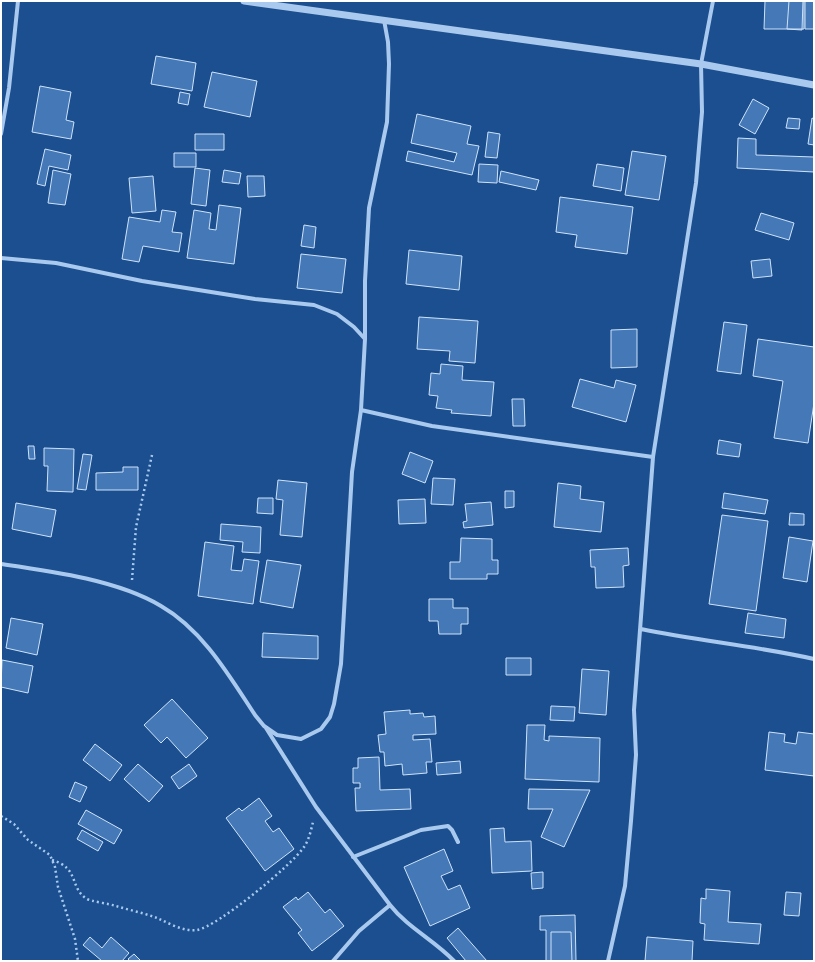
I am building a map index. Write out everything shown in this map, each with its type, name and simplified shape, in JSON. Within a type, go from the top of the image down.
[{"type":"street","points":[[1,134],[9,88],[18,1]]},
{"type":"street","points":[[244,1],[701,64],[814,85]]},
{"type":"street","points":[[608,961],[625,886],[636,755],[634,710],[653,457],[696,182],[702,112],[701,64],[713,1]]},
{"type":"street","points":[[264,726],[277,735],[301,739],[321,729],[330,717],[334,704],[341,664],[352,472],[361,410],[369,208],[373,181],[383,147],[390,89],[388,42],[384,20]]},
{"type":"street","points":[[1,258],[56,262],[142,281],[255,299],[314,305],[337,314],[354,327],[365,339]]},
{"type":"street","points":[[361,410],[432,426],[653,457]]},
{"type":"street","points":[[1,564],[70,574],[131,592],[162,606],[185,624],[200,638],[264,726],[316,807],[398,916],[446,953],[454,961]]},
{"type":"street","points":[[641,629],[687,638],[776,650],[814,658]]},
{"type":"street","points":[[353,857],[421,830],[448,826],[452,830],[458,842]]},
{"type":"street","points":[[333,961],[359,931],[390,905]]},
{"type":"path","points":[[131,592],[137,522],[152,455]]},
{"type":"path","points":[[52,860],[69,869],[81,894],[87,900],[108,903],[155,918],[180,928],[198,930],[222,917],[293,861],[304,846],[310,832],[316,807]]},
{"type":"path","points":[[1,816],[14,824],[28,840],[50,856],[58,887],[75,939],[78,961]]},
{"type":"building","points":[[765,1],[804,1],[804,29],[764,29]]},
{"type":"building","points":[[789,1],[803,1],[802,30],[787,29]]},
{"type":"building","points":[[805,1],[814,1],[814,29],[805,29]]},
{"type":"building","points":[[156,56],[196,63],[192,91],[151,84]]},
{"type":"building","points":[[212,72],[257,81],[250,117],[204,107]]},
{"type":"building","points":[[40,86],[71,92],[66,120],[74,122],[71,139],[32,132]]},
{"type":"building","points":[[180,92],[190,94],[188,105],[178,103]]},
{"type":"building","points":[[753,99],[769,108],[755,134],[739,125]]},
{"type":"building","points":[[417,114],[471,126],[467,144],[479,146],[472,175],[406,161],[408,151],[454,162],[457,153],[411,143]]},
{"type":"building","points":[[788,118],[800,119],[799,129],[786,128]]},
{"type":"building","points":[[812,118],[814,119],[814,145],[808,144]]},
{"type":"building","points":[[488,132],[500,134],[497,158],[485,157]]},
{"type":"building","points":[[195,134],[224,134],[224,150],[195,150]]},
{"type":"building","points":[[738,138],[756,139],[756,155],[814,157],[814,172],[737,168]]},
{"type":"building","points":[[45,149],[71,155],[68,170],[49,166],[45,186],[37,184]]},
{"type":"building","points":[[632,151],[666,156],[659,200],[625,195]]},
{"type":"building","points":[[174,153],[196,153],[196,167],[174,167]]},
{"type":"building","points":[[479,164],[498,165],[497,183],[478,182]]},
{"type":"building","points":[[597,164],[624,168],[621,191],[593,186]]},
{"type":"building","points":[[195,168],[210,170],[206,206],[191,204]]},
{"type":"building","points":[[53,170],[71,174],[65,205],[48,203]]},
{"type":"building","points":[[224,170],[241,173],[239,184],[222,182]]},
{"type":"building","points":[[501,171],[539,180],[536,190],[499,182]]},
{"type":"building","points":[[153,176],[156,211],[132,213],[129,178]]},
{"type":"building","points":[[247,176],[264,176],[265,196],[248,197]]},
{"type":"building","points":[[560,197],[633,207],[627,254],[575,247],[577,235],[556,232]]},
{"type":"building","points":[[219,205],[241,208],[234,264],[187,258],[194,210],[211,213],[209,229],[216,230]]},
{"type":"building","points":[[162,210],[176,212],[172,232],[182,233],[179,252],[143,246],[139,262],[122,259],[129,217],[160,222]]},
{"type":"building","points":[[761,213],[794,223],[789,240],[755,230]]},
{"type":"building","points":[[304,225],[316,227],[314,248],[301,246]]},
{"type":"building","points":[[409,250],[462,256],[459,290],[406,284]]},
{"type":"building","points":[[301,254],[346,259],[342,293],[297,288]]},
{"type":"building","points":[[770,259],[772,276],[753,278],[751,261]]},
{"type":"building","points":[[419,317],[478,321],[475,363],[449,361],[450,351],[417,349]]},
{"type":"building","points":[[724,322],[747,325],[741,374],[717,371]]},
{"type":"building","points":[[637,329],[637,367],[611,368],[611,330]]},
{"type":"building","points":[[758,339],[814,347],[814,403],[808,443],[774,438],[783,381],[753,376]]},
{"type":"building","points":[[441,364],[463,366],[462,380],[494,382],[491,416],[451,413],[452,410],[436,408],[438,396],[429,395],[431,373],[440,374]]},
{"type":"building","points":[[580,379],[614,388],[616,380],[636,385],[626,422],[572,407]]},
{"type":"building","points":[[512,399],[524,399],[525,426],[513,426]]},
{"type":"building","points":[[719,440],[741,444],[739,457],[717,454]]},
{"type":"building","points":[[28,446],[34,446],[35,459],[29,459]]},
{"type":"building","points":[[44,448],[74,449],[73,492],[47,491],[48,466],[44,466]]},
{"type":"building","points":[[410,452],[433,461],[425,483],[402,474]]},
{"type":"building","points":[[83,454],[92,455],[86,490],[77,489]]},
{"type":"building","points":[[123,467],[138,467],[138,490],[96,490],[96,473],[123,472]]},
{"type":"building","points":[[433,478],[455,479],[453,505],[431,504]]},
{"type":"building","points":[[278,480],[307,483],[302,537],[280,535],[283,500],[276,499]]},
{"type":"building","points":[[558,483],[581,486],[580,499],[604,502],[601,532],[554,527]]},
{"type":"building","points":[[505,491],[514,491],[514,507],[505,508]]},
{"type":"building","points":[[724,493],[768,500],[765,514],[722,508]]},
{"type":"building","points":[[258,498],[273,498],[273,514],[257,513]]},
{"type":"building","points":[[425,499],[426,523],[399,524],[398,500]]},
{"type":"building","points":[[491,502],[493,525],[464,528],[463,522],[467,521],[465,504]]},
{"type":"building","points":[[16,503],[56,510],[51,537],[12,529]]},
{"type":"building","points":[[790,513],[804,514],[804,525],[789,525]]},
{"type":"building","points":[[722,515],[768,521],[756,611],[709,604]]},
{"type":"building","points":[[221,524],[261,527],[260,553],[242,552],[243,542],[220,540]]},
{"type":"building","points":[[789,537],[813,541],[807,582],[783,578]]},
{"type":"building","points":[[461,538],[492,539],[492,560],[498,560],[498,574],[487,574],[487,579],[450,579],[450,562],[460,562]]},
{"type":"building","points":[[205,542],[234,546],[231,570],[242,571],[244,559],[259,561],[253,604],[198,596]]},
{"type":"building","points":[[628,548],[629,565],[623,566],[624,587],[596,588],[595,567],[591,567],[590,550]]},
{"type":"building","points":[[267,560],[301,565],[293,608],[260,602]]},
{"type":"building","points":[[429,599],[453,599],[453,608],[468,608],[468,624],[461,624],[461,634],[439,634],[438,621],[429,621]]},
{"type":"building","points":[[748,613],[786,619],[784,638],[745,633]]},
{"type":"building","points":[[11,618],[43,624],[37,655],[6,648]]},
{"type":"building","points":[[263,633],[318,636],[318,659],[262,657]]},
{"type":"building","points":[[506,658],[531,658],[531,675],[506,675]]},
{"type":"building","points":[[2,660],[33,666],[28,693],[1,687]]},
{"type":"building","points":[[582,669],[609,671],[606,715],[579,713]]},
{"type":"building","points":[[172,699],[208,738],[186,758],[167,737],[161,743],[144,725]]},
{"type":"building","points":[[551,706],[575,707],[574,721],[550,720]]},
{"type":"building","points":[[410,710],[410,714],[423,713],[424,717],[435,716],[436,734],[413,735],[413,740],[430,739],[432,762],[426,762],[427,773],[403,775],[402,764],[385,766],[384,752],[380,752],[378,735],[386,734],[384,712]]},
{"type":"building","points":[[527,725],[545,725],[544,740],[549,741],[549,736],[600,738],[599,782],[525,779]]},
{"type":"building","points":[[769,732],[785,734],[784,742],[796,744],[798,732],[814,734],[814,776],[765,770]]},
{"type":"building","points":[[95,744],[122,765],[110,781],[83,760]]},
{"type":"building","points":[[379,757],[380,790],[410,789],[411,809],[356,811],[355,788],[360,788],[360,783],[353,783],[353,768],[358,768],[358,758]]},
{"type":"building","points":[[460,761],[461,773],[437,775],[436,763]]},
{"type":"building","points":[[138,764],[163,786],[149,802],[124,779]]},
{"type":"building","points":[[189,764],[197,776],[179,789],[171,777]]},
{"type":"building","points":[[75,782],[87,787],[80,802],[69,797]]},
{"type":"building","points":[[529,789],[590,790],[564,847],[541,837],[553,809],[528,809]]},
{"type":"building","points":[[259,798],[272,816],[265,821],[273,832],[279,828],[294,849],[265,871],[226,818],[239,808],[242,811]]},
{"type":"building","points":[[86,810],[122,830],[114,844],[78,824]]},
{"type":"building","points":[[504,828],[505,842],[531,841],[532,871],[492,873],[490,829]]},
{"type":"building","points":[[82,830],[103,842],[98,851],[77,839]]},
{"type":"building","points":[[444,849],[453,871],[441,876],[448,890],[460,885],[470,908],[430,926],[404,867]]},
{"type":"building","points":[[543,872],[543,888],[532,889],[531,873]]},
{"type":"building","points":[[706,889],[730,891],[728,922],[761,924],[759,944],[704,940],[705,924],[700,923],[701,898],[706,899]]},
{"type":"building","points":[[308,892],[325,913],[330,909],[344,926],[312,951],[298,933],[302,930],[283,907],[296,897],[298,900]]},
{"type":"building","points":[[786,892],[801,893],[799,916],[784,915]]},
{"type":"building","points":[[575,915],[576,961],[546,961],[546,930],[540,930],[540,916]]},
{"type":"building","points":[[458,928],[487,961],[466,961],[447,938]]},
{"type":"building","points":[[551,932],[571,932],[572,961],[551,961]]},
{"type":"building","points":[[90,937],[102,948],[111,937],[129,953],[122,961],[102,961],[83,945]]},
{"type":"building","points":[[647,937],[693,941],[692,961],[645,961]]},
{"type":"building","points":[[134,954],[141,961],[130,961],[128,959]]}]
